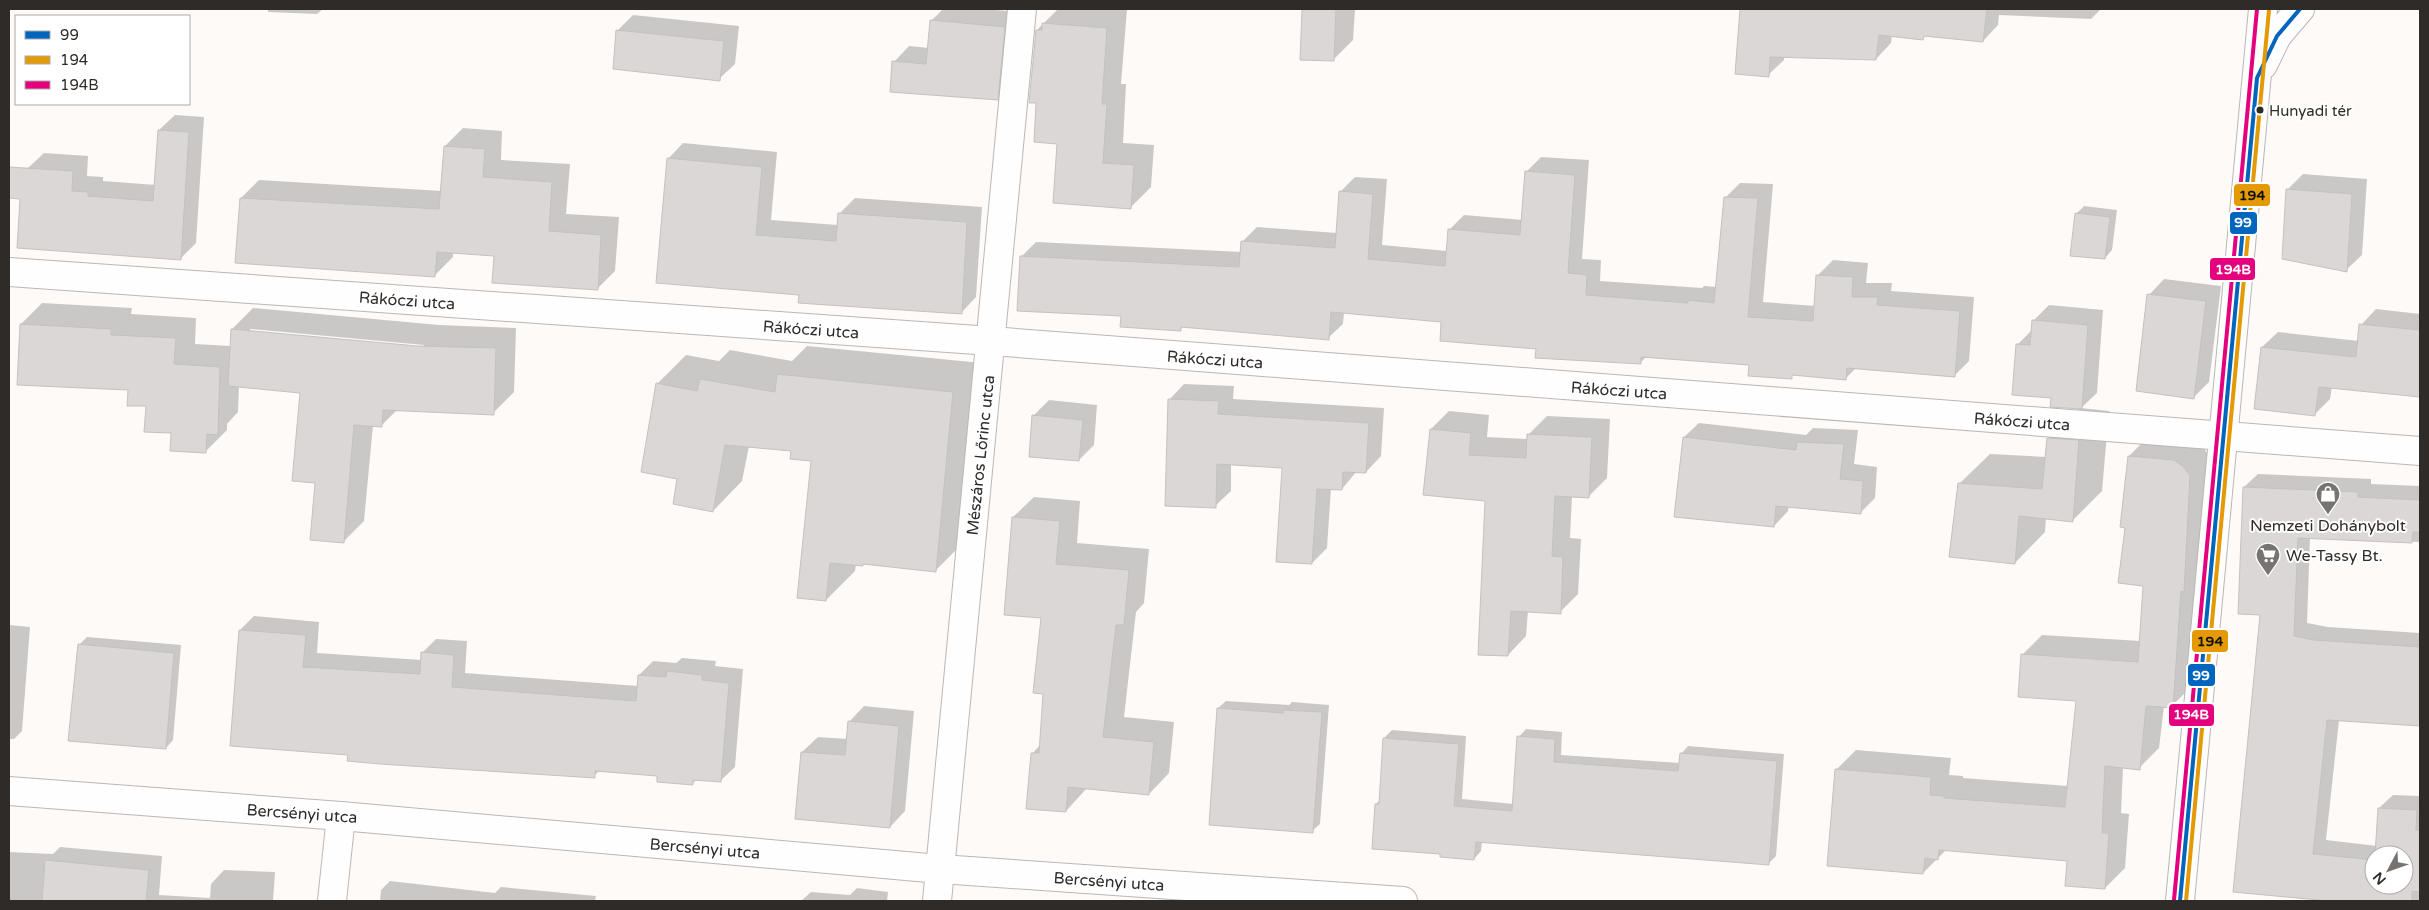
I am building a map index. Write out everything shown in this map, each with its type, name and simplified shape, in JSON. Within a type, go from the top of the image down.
[{"type":"street","name":"Mészáros Lőrinc utca","points":[[937,901],[1022,9]]},
{"type":"street","points":[[2180,901],[2263,9]]},
{"type":"street","points":[[2257,78],[2277,36],[2300,9]]},
{"type":"street","name":"Rákóczi utca","points":[[9,272],[991,341],[2420,451]]},
{"type":"street","name":"Bercsényi utca","points":[[9,791],[342,816],[940,869],[1403,901]]},
{"type":"street","points":[[332,901],[342,816]]},
{"type":"building","points":[[1302,9],[1336,9],[1334,61],[1300,60]]},
{"type":"building","points":[[1740,9],[1987,9],[1983,42],[1924,36],[1923,40],[1879,35],[1876,60],[1770,57],[1769,77],[1735,74]]},
{"type":"building","points":[[930,20],[1005,27],[998,100],[890,92],[892,61],[926,64]]},
{"type":"building","points":[[1042,23],[1107,28],[1102,104],[1107,104],[1103,163],[1134,165],[1131,209],[1053,203],[1057,144],[1034,142],[1036,103],[1029,103],[1036,30],[1042,30]]},
{"type":"building","points":[[616,30],[724,41],[720,81],[613,69]]},
{"type":"building","points":[[158,130],[189,132],[181,260],[17,248],[20,199],[9,198],[9,167],[73,171],[72,191],[88,192],[88,196],[153,201]]},
{"type":"building","points":[[444,146],[485,149],[483,177],[552,182],[549,231],[601,235],[598,290],[492,283],[494,256],[437,252],[435,277],[235,263],[240,198],[439,209]]},
{"type":"building","points":[[667,158],[762,167],[756,235],[836,241],[838,213],[967,222],[962,314],[798,303],[799,295],[656,283]]},
{"type":"building","points":[[1525,171],[1575,175],[1568,273],[1587,275],[1586,295],[1688,303],[1688,300],[1714,303],[1724,197],[1758,198],[1748,317],[1813,321],[1816,275],[1853,277],[1852,297],[1878,297],[1877,305],[1960,311],[1955,377],[1847,368],[1846,380],[1792,375],[1792,379],[1748,376],[1749,365],[1641,357],[1641,364],[1535,358],[1536,349],[1440,341],[1441,322],[1331,312],[1329,340],[1181,327],[1181,331],[1120,327],[1121,316],[1017,311],[1020,256],[1239,267],[1241,241],[1335,248],[1339,191],[1373,194],[1368,259],[1445,266],[1448,229],[1520,235]]},
{"type":"building","points":[[2286,189],[2352,194],[2347,272],[2282,259]]},
{"type":"building","points":[[2075,213],[2110,217],[2105,259],[2070,256]]},
{"type":"building","points":[[2147,294],[2206,301],[2194,399],[2136,391]]},
{"type":"building","points":[[2032,320],[2088,325],[2082,409],[2050,407],[2051,398],[2012,395],[2016,344],[2030,345]]},
{"type":"building","points":[[20,324],[111,329],[111,335],[176,338],[174,364],[220,367],[218,435],[207,434],[206,453],[170,451],[171,433],[144,432],[146,406],[127,406],[128,390],[17,385]]},
{"type":"building","points":[[2359,324],[2420,330],[2420,397],[2319,387],[2315,416],[2254,409],[2261,347],[2356,357]]},
{"type":"building","points":[[231,329],[417,346],[496,348],[494,415],[383,410],[382,427],[354,425],[344,543],[310,540],[315,483],[292,481],[300,393],[228,386]]},
{"type":"building","points":[[777,374],[953,392],[936,572],[863,564],[863,566],[830,563],[826,601],[797,598],[811,461],[790,459],[791,451],[725,445],[713,512],[673,504],[677,479],[641,472],[656,383],[697,391],[700,379],[775,392]]},
{"type":"building","points":[[1168,399],[1219,401],[1218,414],[1369,423],[1366,473],[1343,472],[1342,490],[1317,489],[1312,564],[1276,562],[1282,468],[1217,464],[1216,508],[1165,506]]},
{"type":"building","points":[[1032,415],[1083,420],[1079,461],[1029,457]]},
{"type":"building","points":[[1430,429],[1471,433],[1469,455],[1526,458],[1527,434],[1592,437],[1589,498],[1555,496],[1552,556],[1563,557],[1561,614],[1511,611],[1508,656],[1478,655],[1485,501],[1423,495]]},
{"type":"building","points":[[1683,437],[1796,450],[1797,442],[1844,444],[1840,479],[1863,481],[1861,514],[1776,506],[1774,527],[1674,517]]},
{"type":"building","points":[[2047,438],[2079,440],[2073,522],[2019,516],[2015,564],[1949,557],[1958,483],[2042,489]]},
{"type":"building","points":[[2128,456],[2174,460],[2184,467],[2190,476],[2184,592],[2181,591],[2173,708],[2146,706],[2140,770],[2105,766],[2102,833],[2109,833],[2105,889],[2065,886],[2067,861],[1939,850],[1938,860],[1925,858],[1923,874],[1827,866],[1835,769],[1931,777],[1930,795],[1944,796],[1944,798],[2065,807],[2076,701],[2018,697],[2021,654],[2138,662],[2143,586],[2118,583],[2125,528],[2120,527]]},
{"type":"building","points":[[2243,487],[2358,492],[2358,497],[2420,500],[2420,532],[2413,532],[2412,543],[2298,538],[2294,636],[2314,640],[2420,647],[2420,726],[2327,720],[2313,854],[2364,859],[2364,895],[2412,895],[2412,901],[2329,901],[2233,892],[2260,615],[2238,614]]},
{"type":"building","points":[[1012,517],[1060,521],[1056,564],[1129,570],[1124,625],[1116,625],[1103,737],[1154,742],[1149,795],[1068,787],[1066,812],[1026,809],[1031,753],[1039,753],[1043,694],[1033,693],[1041,618],[1004,615]]},
{"type":"building","points":[[239,630],[306,635],[303,667],[420,674],[421,652],[454,655],[452,687],[636,701],[638,675],[666,677],[667,671],[702,675],[702,680],[729,683],[721,782],[693,780],[693,785],[657,782],[657,776],[595,771],[595,778],[380,764],[347,761],[348,755],[230,746]]},
{"type":"building","points":[[78,644],[174,653],[166,749],[68,741]]},
{"type":"building","points":[[1217,708],[1283,713],[1283,710],[1322,712],[1313,833],[1209,825]]},
{"type":"building","points":[[848,721],[899,726],[890,828],[795,819],[801,752],[845,755]]},
{"type":"building","points":[[1517,736],[1555,739],[1554,762],[1678,771],[1680,753],[1777,761],[1769,865],[1476,842],[1474,860],[1440,857],[1440,854],[1372,849],[1375,804],[1379,804],[1383,738],[1459,744],[1454,806],[1512,811]]},
{"type":"building","points":[[2378,808],[2417,810],[2416,830],[2420,830],[2420,892],[2414,891],[2414,845],[2376,845]]},
{"type":"building","points":[[45,860],[149,870],[146,901],[42,901]]},
{"type":"transit line","name":"194B","points":[[2174,900],[2257,9]]},
{"type":"transit line","name":"99","points":[[2180,901],[2257,78],[2277,36],[2300,9]]},
{"type":"transit line","name":"194","points":[[2186,901],[2269,10]]},
{"type":"place","name":"Hunyadi tér","points":[[2260,110]]},
{"type":"place","name":"Nemzeti Dohánybolt","points":[[2328,515]]},
{"type":"place","name":"We-Tassy Bt.","points":[[2268,576]]}]
